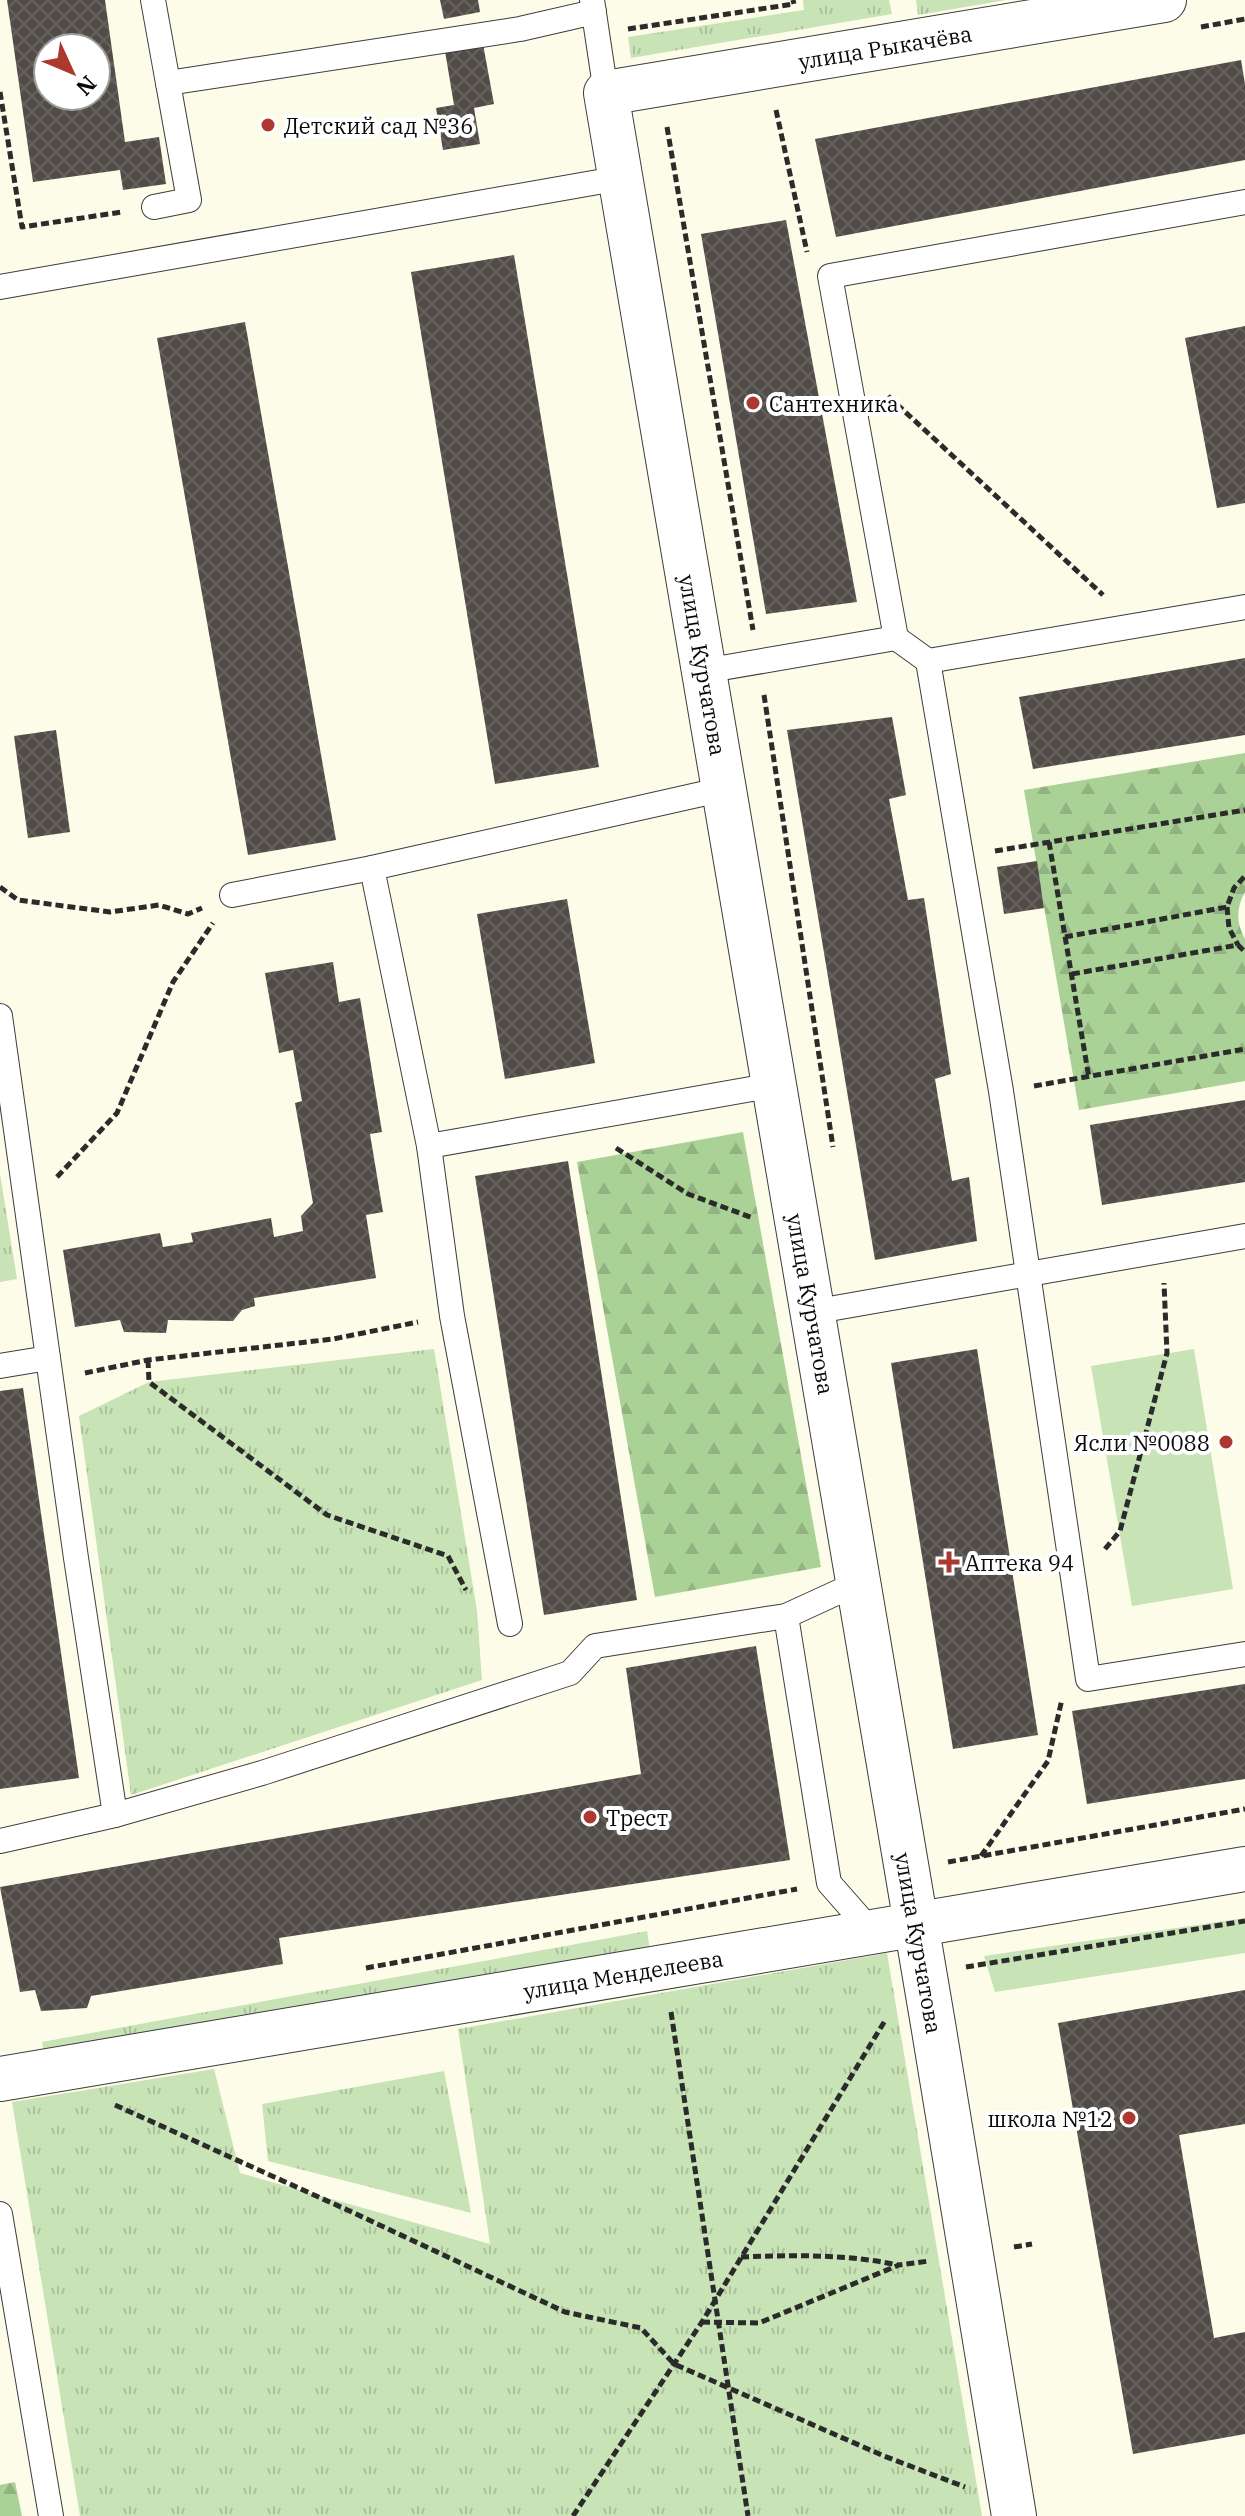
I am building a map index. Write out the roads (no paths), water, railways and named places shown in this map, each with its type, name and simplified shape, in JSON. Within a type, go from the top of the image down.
[{"type":"street","name":"улица Рыкачёва","points":[[606,93],[1075,7],[1164,0]]},
{"type":"street","name":"улица Курчатова","points":[[606,93],[1011,2501]]},
{"type":"street","name":"улица Менделеева","points":[[0,2079],[872,1932],[919,1942],[1245,1869]]},
{"type":"lane","points":[[153,0],[189,200],[154,207]]},
{"type":"lane","points":[[168,83],[595,15],[606,93]]},
{"type":"lane","points":[[0,287],[621,178]]},
{"type":"lane","points":[[1245,202],[830,276],[896,638],[928,661],[1001,1091],[1088,1679],[1245,1654]]},
{"type":"lane","points":[[928,661],[1245,607]]},
{"type":"lane","points":[[704,671],[896,638]]},
{"type":"lane","points":[[232,895],[372,868],[724,789]]},
{"type":"lane","points":[[372,868],[429,1146],[452,1316],[510,1624]]},
{"type":"lane","points":[[0,1016],[115,1815]]},
{"type":"lane","points":[[429,1146],[774,1085]]},
{"type":"lane","points":[[812,1312],[1245,1236]]},
{"type":"lane","points":[[0,1366],[48,1358]]},
{"type":"lane","points":[[0,1841],[115,1815],[262,1773],[570,1673],[595,1646],[786,1616],[858,1583]]},
{"type":"lane","points":[[786,1616],[829,1883],[872,1932]]},
{"type":"lane","points":[[0,2214],[51,2516]]},
{"type":"place","name":"Детский сад №36","points":[[268,125]]},
{"type":"place","name":"Сантехника","points":[[753,403]]},
{"type":"place","name":"Ясли №0088","points":[[1226,1442]]},
{"type":"place","name":"Аптека 94","points":[[949,1562]]},
{"type":"place","name":"Трест","points":[[590,1817]]},
{"type":"place","name":"школа №12","points":[[1129,2118]]}]
